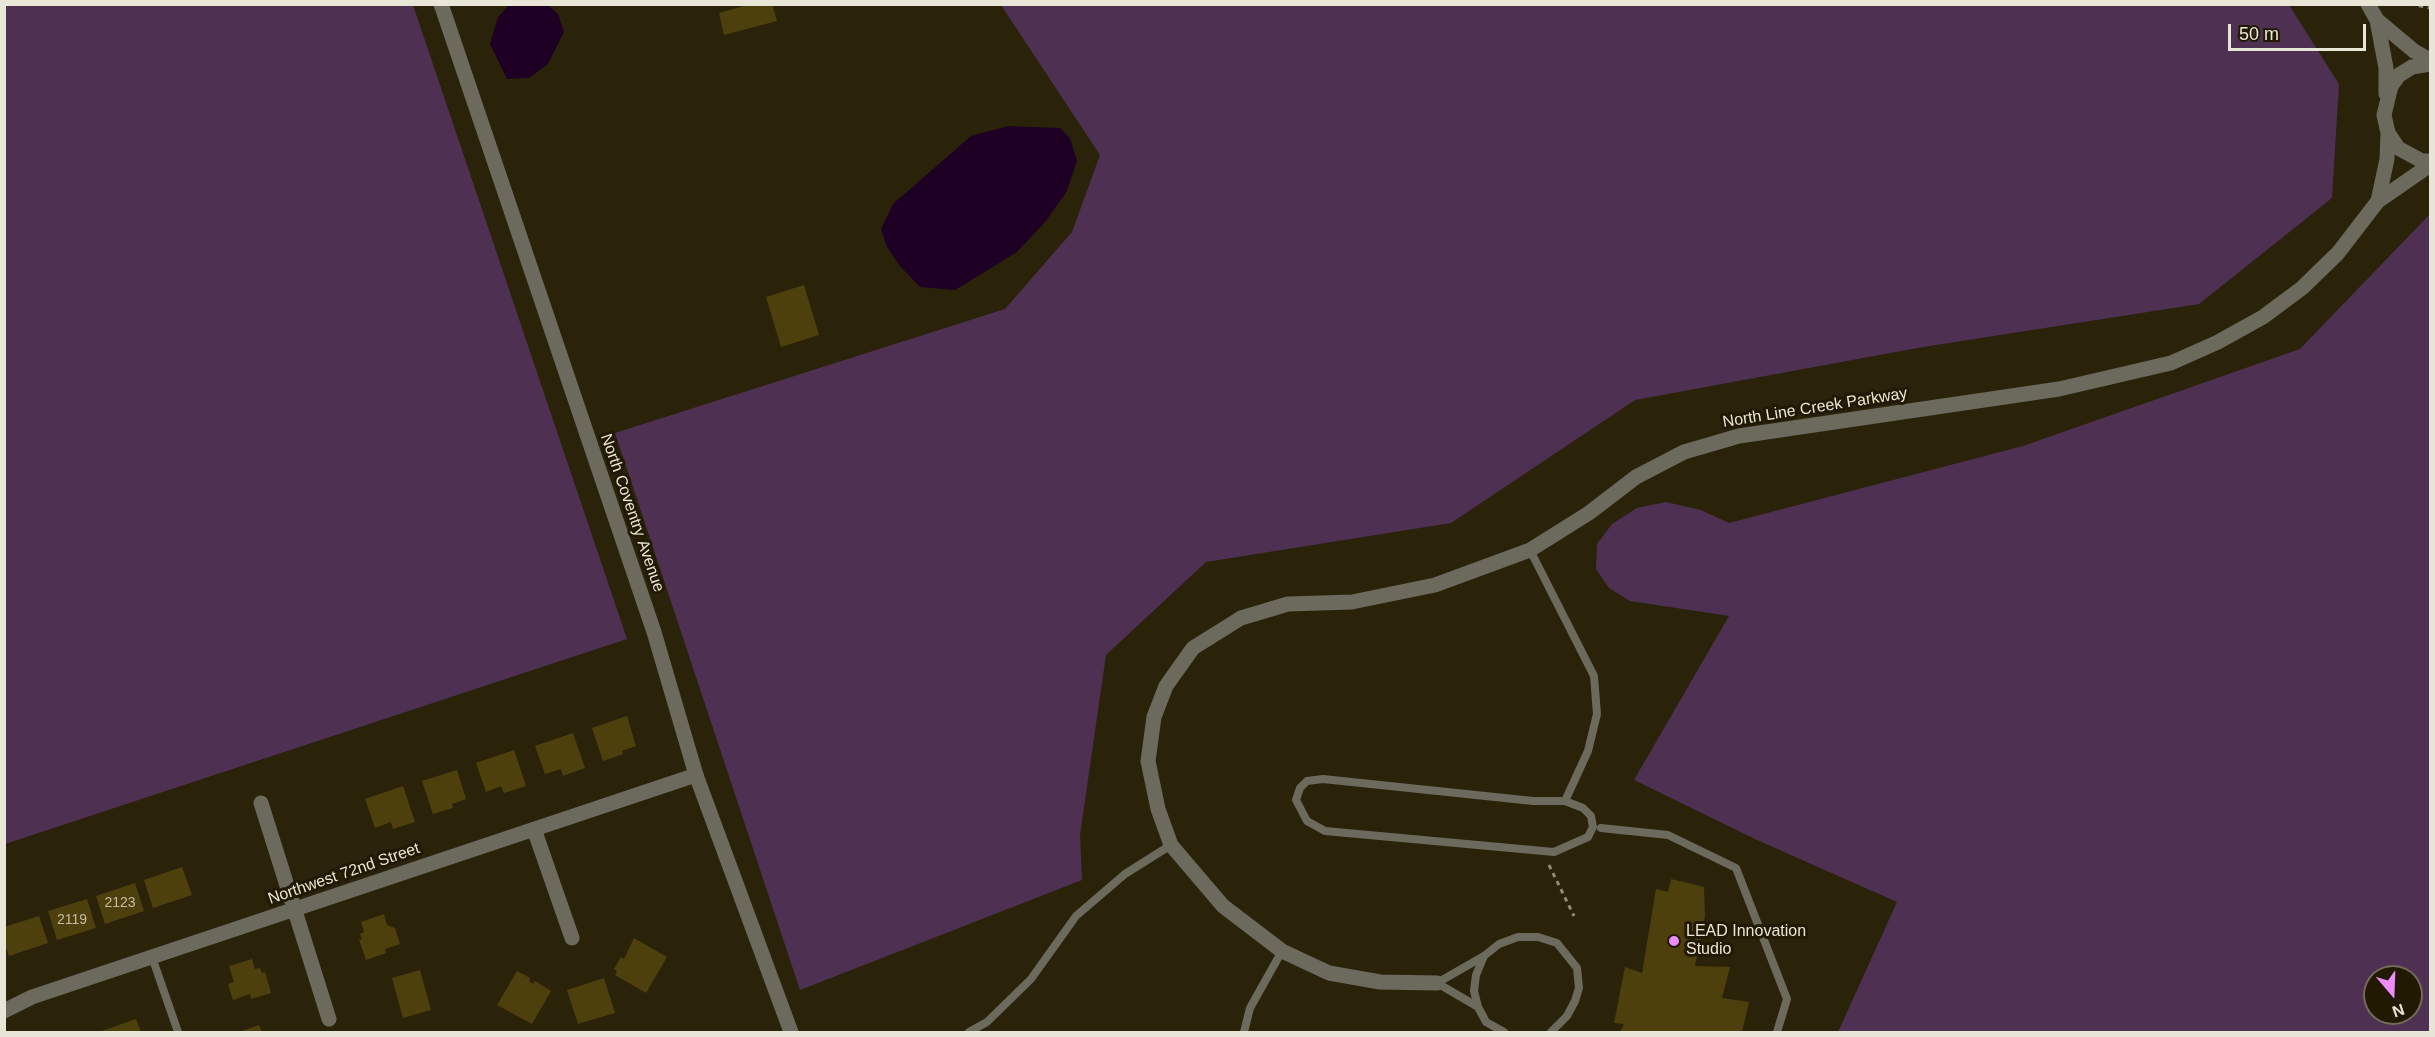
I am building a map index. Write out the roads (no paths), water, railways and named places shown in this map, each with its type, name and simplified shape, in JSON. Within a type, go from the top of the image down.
[{"type":"street","name":"North Coventry Avenue","points":[[441,4],[654,633],[696,775],[791,1032]]},
{"type":"street","name":"North Line Creek Parkway","points":[[2368,4],[2377,20],[2386,68],[2384,115],[2388,133],[2386,159],[2378,201]]},
{"type":"street","name":"North Line Creek Parkway","points":[[2377,20],[2414,51],[2430,60]]},
{"type":"street","name":"North Line Creek Parkway","points":[[2386,102],[2399,75],[2412,67],[2430,64]]},
{"type":"street","name":"North Line Creek Parkway","points":[[2388,133],[2398,148],[2430,163]]},
{"type":"street","name":"North Line Creek Parkway","points":[[1437,983],[1380,982],[1329,973],[1282,951],[1223,906],[1171,845],[1158,809],[1148,761],[1154,717],[1162,696],[1193,648],[1241,618],[1288,604],[1352,602],[1435,585],[1530,550],[1589,513],[1636,477],[1684,452],[1739,436],[2059,389],[2171,363],[2218,342],[2263,317],[2302,288],[2338,253],[2378,201],[2430,163]]},
{"type":"street","name":"Northwest 72nd Street","points":[[4,1011],[32,997],[696,775]]},
{"type":"street","points":[[261,803],[329,1019]]},
{"type":"street","points":[[534,829],[572,938]]},
{"type":"lane","points":[[1530,550],[1594,676],[1597,714],[1588,751],[1565,801]]},
{"type":"lane","points":[[1323,778],[1533,801],[1565,801],[1583,808],[1591,816],[1593,827],[1588,837],[1554,852],[1325,831],[1307,821],[1296,800],[1300,788],[1307,782],[1323,778]]},
{"type":"lane","points":[[1601,828],[1668,835],[1736,868],[1787,999],[1777,1032]]},
{"type":"lane","points":[[969,1032],[987,1022],[1031,979],[1076,916],[1125,874],[1171,845]]},
{"type":"lane","points":[[1478,1007],[1437,983],[1484,956],[1499,944],[1518,937],[1538,937],[1557,943],[1569,955],[1577,968],[1579,988],[1567,1016],[1551,1032]]},
{"type":"lane","points":[[1244,1032],[1250,1008],[1282,951]]},
{"type":"lane","points":[[1484,956],[1475,983],[1478,1007],[1486,1022],[1504,1032]]},
{"type":"lane","points":[[152,957],[178,1032]]},
{"type":"place","name":"LEAD Innovation Studio","points":[[1674,941]]}]
